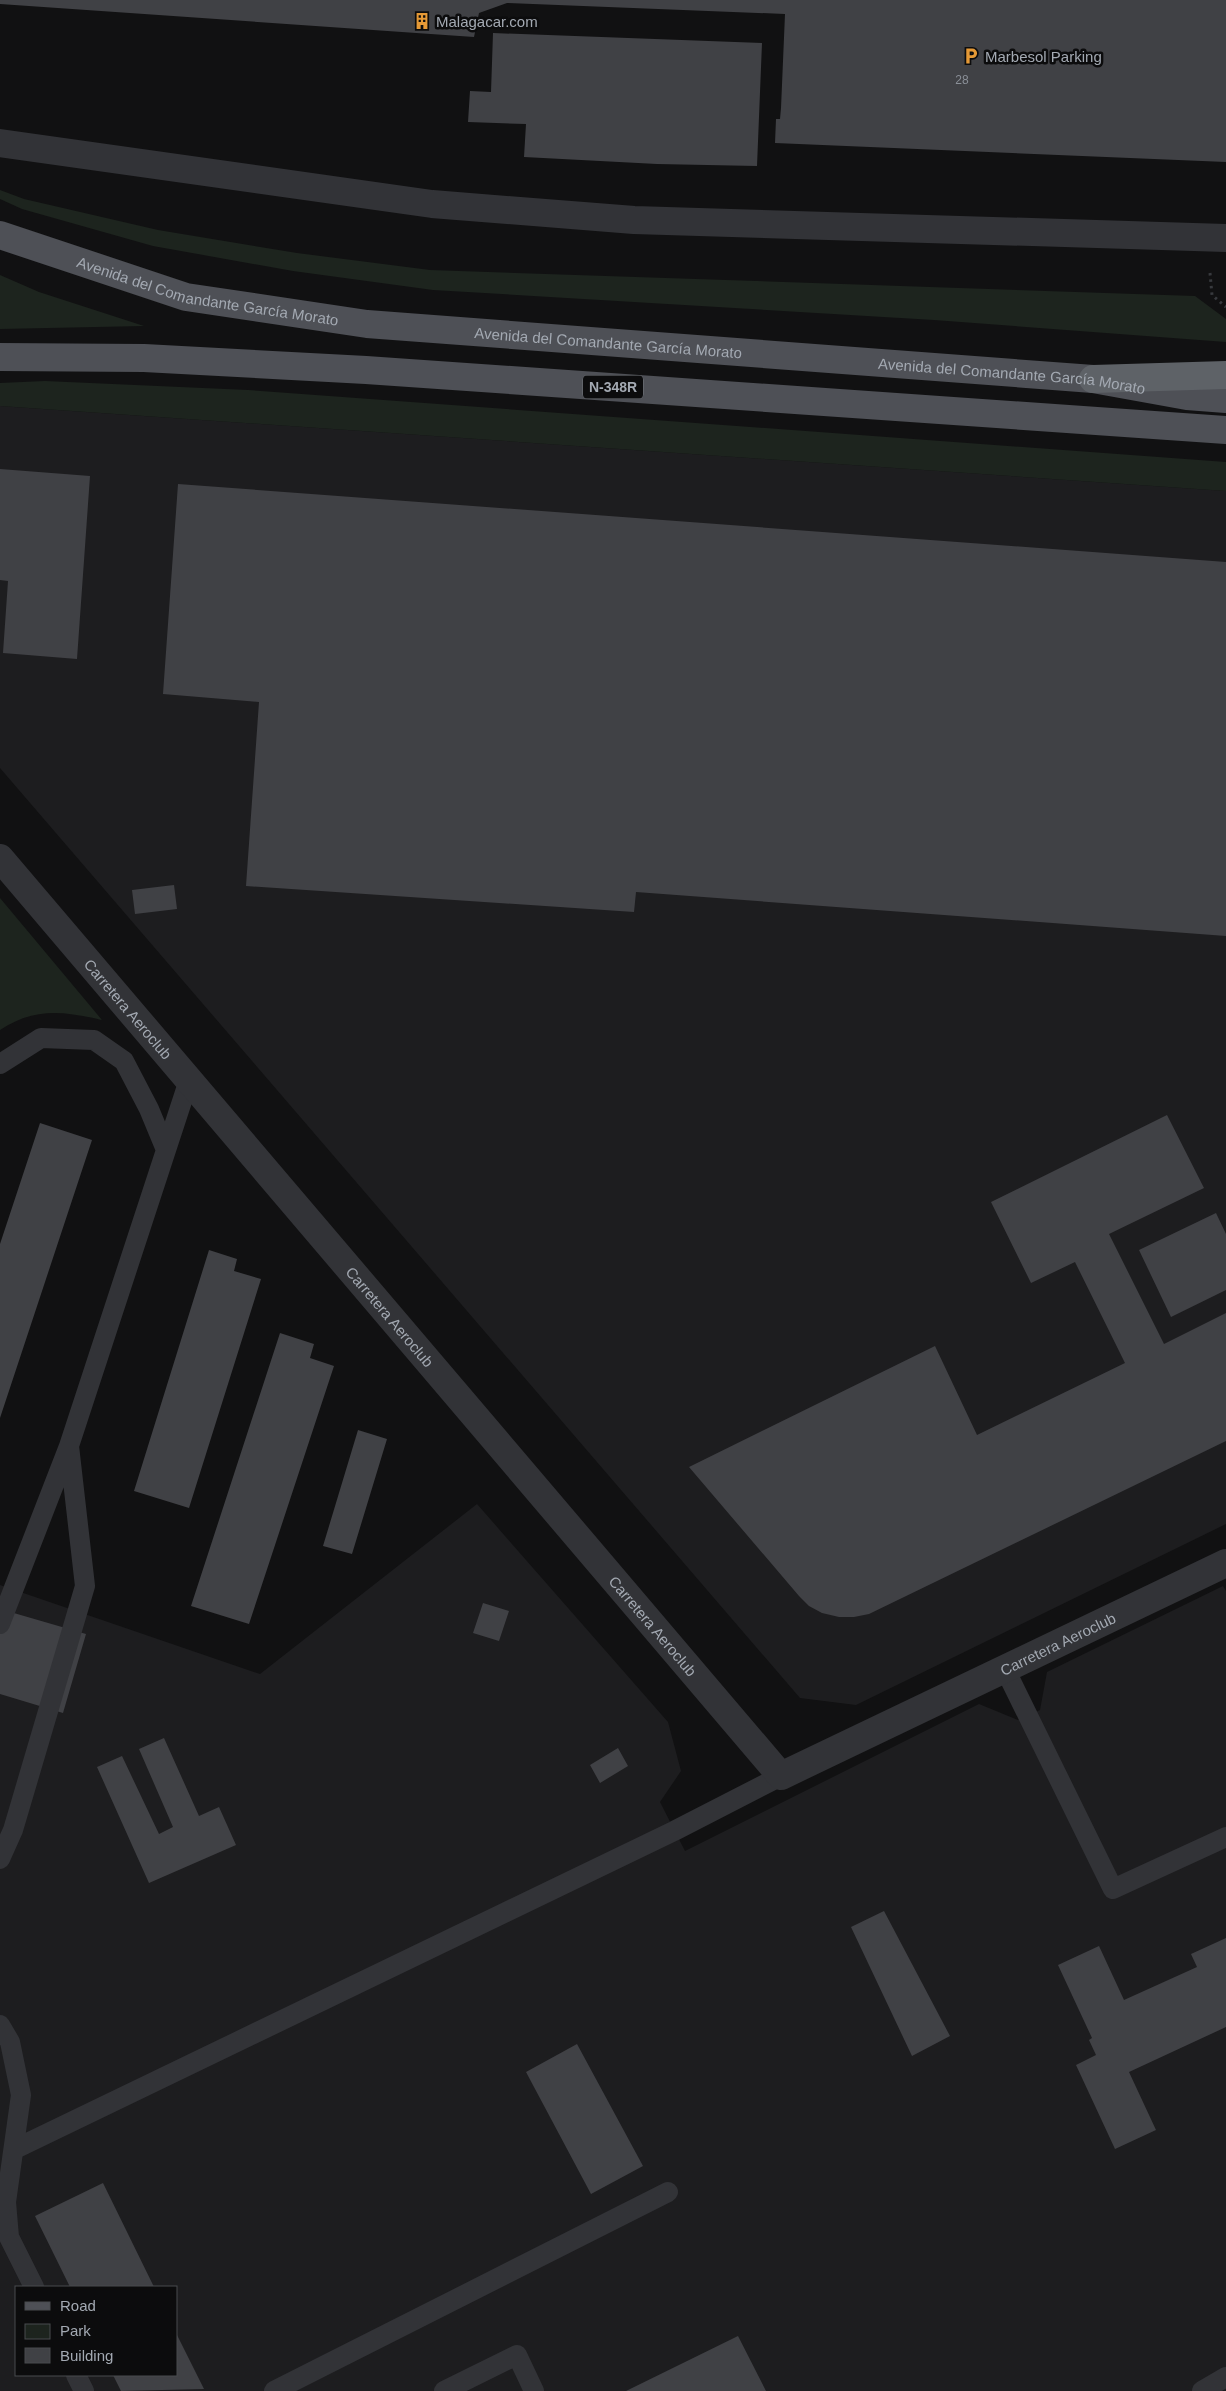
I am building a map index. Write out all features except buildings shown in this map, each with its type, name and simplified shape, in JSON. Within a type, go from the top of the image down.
[{"type":"highway","points":[[1093,379],[1226,374]]},
{"type":"main road","name":"Avenida del Comandante García Morato","points":[[0,235],[186,297],[367,324],[1093,379],[1187,396],[1226,399]]},
{"type":"main road","name":"N-348R","points":[[0,358],[144,358],[366,370],[1226,430]]},
{"type":"street","points":[[0,143],[405,202],[634,220],[1226,238]]},
{"type":"street","name":"Carretera Aeroclub","points":[[0,858],[782,1776],[1226,1563]]},
{"type":"lane","points":[[0,1064],[42,1038],[94,1040],[124,1061],[149,1110],[166,1150]]},
{"type":"lane","points":[[0,1624],[69,1446],[189,1080]]},
{"type":"lane","points":[[0,1859],[12,1830],[85,1586],[69,1446]]},
{"type":"lane","points":[[1005,1669],[1112,1889],[1226,1837]]},
{"type":"lane","name":"Carretera Aeroclub","points":[[15,2148],[674,1831],[782,1776]]},
{"type":"lane","points":[[0,2025],[10,2042],[21,2095],[6,2202],[9,2237],[34,2286]]},
{"type":"lane","points":[[274,2391],[668,2192]]},
{"type":"lane","points":[[444,2391],[517,2355],[534,2391]]},
{"type":"lane","points":[[76,2376],[84,2391]]},
{"type":"lane","points":[[1202,2391],[1226,2377]]},
{"type":"shaded area","points":[[0,406],[1226,491],[1226,1524],[856,1705],[800,1698],[0,768]]},
{"type":"shaded area","points":[[477,1504],[668,1722],[681,1771],[660,1802],[685,1851],[979,1704],[1018,1720],[1040,1710],[1047,1672],[1223,1586],[1226,1591],[1226,2391],[0,2391],[0,1585],[260,1674]]},
{"type":"green space","points":[[0,190],[24,199],[158,230],[297,253],[430,270],[1195,296],[1226,319],[1226,342],[934,320],[433,290],[293,271],[153,246],[22,209],[0,199]]},
{"type":"green space","points":[[0,275],[39,292],[144,326],[0,329]]},
{"type":"green space","points":[[45,381],[248,390],[1226,462],[1226,491],[0,406],[0,383]]},
{"type":"green space","points":[[0,898],[102,1020],[62,1013],[37,1014],[25,1017],[0,1030]]},
{"type":"place","name":"Malagacar.com","points":[[422,21]]},
{"type":"place","name":"Marbesol Parking","points":[[971,56]]}]
